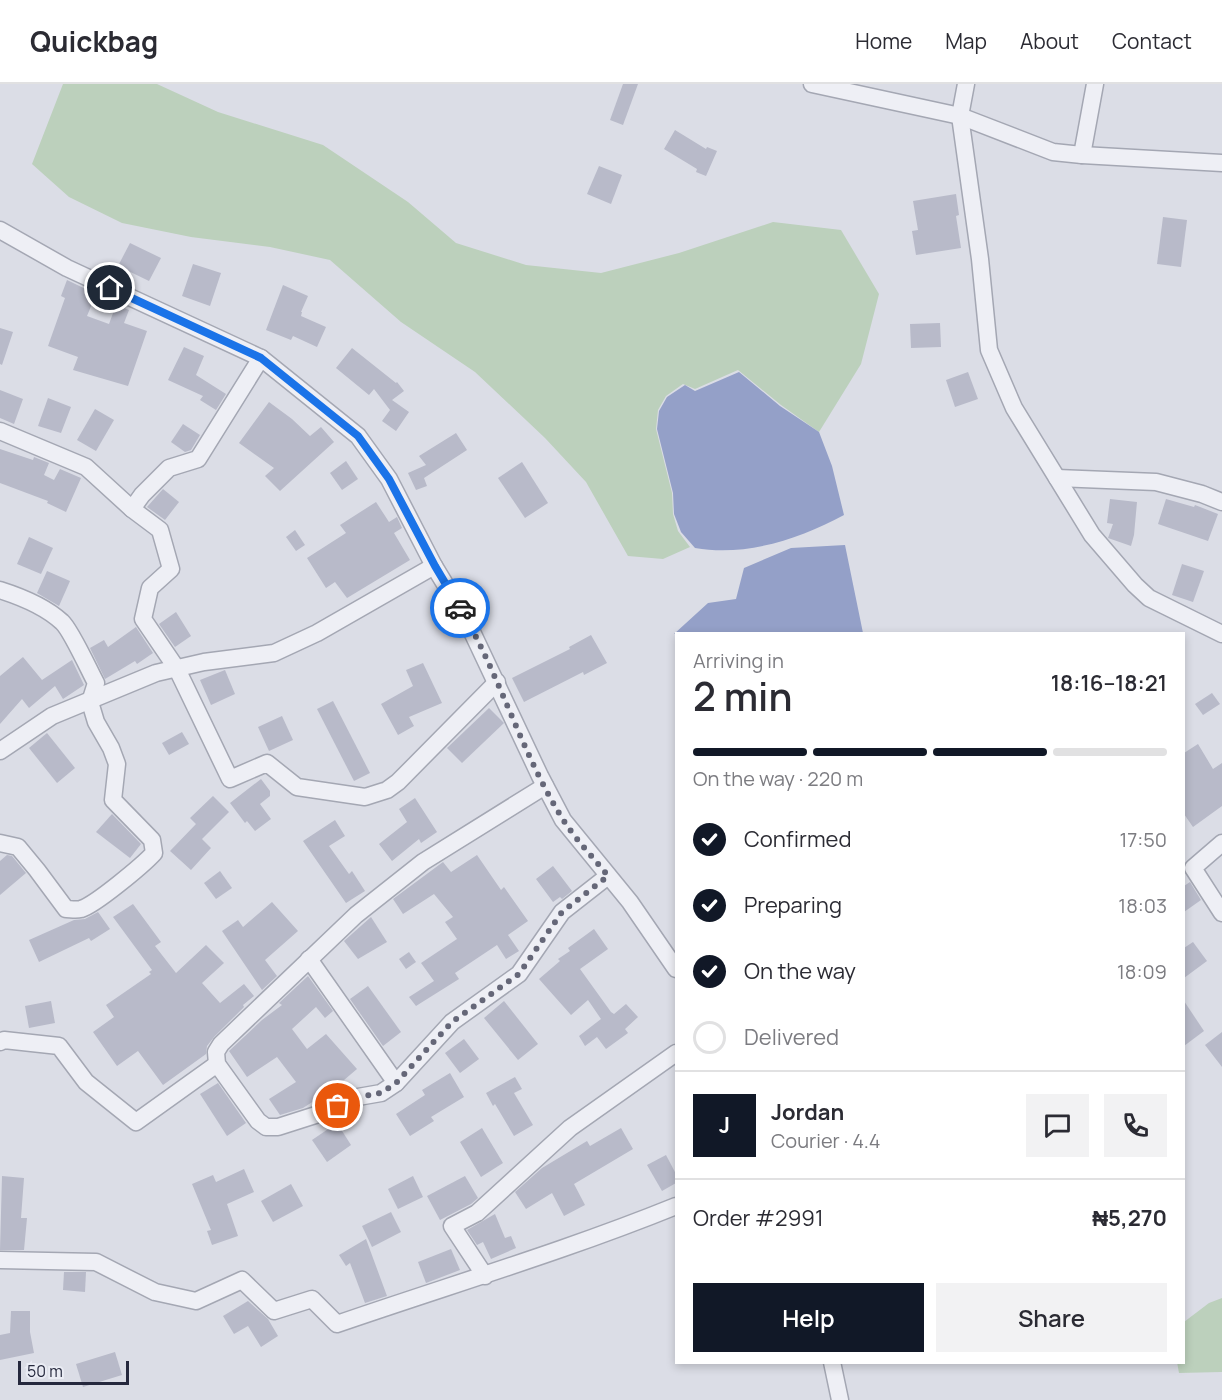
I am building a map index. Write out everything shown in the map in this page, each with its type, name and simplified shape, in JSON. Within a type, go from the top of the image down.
[{"type":"street","points":[[812,84],[839,87],[960,117],[1053,152],[1222,163]]},
{"type":"street","points":[[966,84],[960,117],[980,259],[989,350],[1014,408],[1092,536],[1135,585],[1149,598],[1222,634]]},
{"type":"street","points":[[1082,155],[1095,84]]},
{"type":"street","points":[[0,230],[67,268],[261,358],[358,436],[389,479],[465,617],[563,820],[630,902],[675,968]]},
{"type":"street","points":[[132,509],[142,495],[169,468],[198,459],[261,358]]},
{"type":"street","points":[[0,431],[86,467],[132,509],[160,530],[171,568],[150,588],[143,620],[177,669],[230,779],[267,763],[297,787],[365,797],[387,789],[398,782],[497,682]]},
{"type":"street","points":[[1057,478],[1156,482],[1222,501]]},
{"type":"street","points":[[0,751],[52,716],[156,673],[204,662],[274,653],[326,628],[435,566]]},
{"type":"street","points":[[0,591],[18,596],[64,623],[96,683],[90,702],[96,722],[117,764],[113,800],[152,840],[154,853],[144,864],[82,909],[66,909],[18,847],[0,843]]},
{"type":"street","points":[[545,786],[423,862],[356,915],[220,1044],[216,1052],[217,1064],[258,1121],[266,1126],[278,1126],[325,1112],[358,1097],[381,1093],[396,1083],[452,1022],[519,974],[562,912],[608,876]]},
{"type":"street","points":[[1222,843],[1193,868],[1222,913]]},
{"type":"street","points":[[309,959],[396,1083]]},
{"type":"street","points":[[0,1042],[4,1040],[59,1046],[86,1082],[136,1122],[217,1064]]},
{"type":"street","points":[[485,1276],[452,1226],[477,1214],[570,1128],[675,1054]]},
{"type":"street","points":[[0,1260],[96,1262],[155,1292],[196,1300],[242,1280],[274,1311],[312,1299],[337,1324],[485,1276],[627,1226],[675,1206]]},
{"type":"street","points":[[832,1364],[840,1400]]},
{"type":"green space","points":[[63,84],[157,84],[218,112],[323,145],[408,202],[456,243],[526,265],[601,273],[679,253],[773,222],[841,230],[879,294],[861,364],[819,432],[738,370],[695,389],[683,384],[666,396],[658,410],[656,429],[672,493],[673,514],[678,531],[690,547],[663,559],[628,556],[586,482],[545,438],[475,372],[401,322],[330,260],[270,247],[191,237],[122,223],[69,197],[32,164]]},
{"type":"green space","points":[[1222,1298],[1222,1372],[1179,1373],[1177,1364],[1185,1364],[1185,1321],[1209,1303]]},
{"type":"water","points":[[739,372],[780,406],[819,432],[832,466],[844,515],[809,532],[772,544],[733,550],[695,548],[681,532],[674,514],[673,493],[657,429],[659,411],[667,397],[685,385],[695,391]]},
{"type":"water","points":[[845,545],[863,632],[676,632],[708,603],[736,599],[744,568],[791,548]]},
{"type":"building","points":[[623,84],[638,84],[623,125],[610,120]]},
{"type":"building","points":[[675,130],[706,149],[707,147],[717,151],[706,176],[696,172],[697,169],[664,149]]},
{"type":"building","points":[[599,166],[622,175],[611,204],[587,194]]},
{"type":"building","points":[[956,194],[959,215],[956,216],[961,248],[916,255],[912,231],[918,230],[913,201]]},
{"type":"building","points":[[1163,217],[1187,220],[1181,267],[1157,264]]},
{"type":"building","points":[[130,243],[161,258],[149,281],[118,266]]},
{"type":"building","points":[[193,264],[221,273],[210,306],[182,296]]},
{"type":"building","points":[[67,280],[96,294],[87,316],[109,324],[116,305],[129,310],[124,323],[147,331],[128,386],[73,370],[78,357],[48,346],[65,298],[61,296]]},
{"type":"building","points":[[283,285],[308,296],[301,316],[326,327],[317,347],[293,336],[291,340],[266,330]]},
{"type":"building","points":[[940,323],[941,347],[911,348],[910,324]]},
{"type":"building","points":[[0,328],[13,332],[2,365],[0,364]]},
{"type":"building","points":[[184,347],[204,356],[196,375],[226,394],[216,410],[200,400],[203,396],[168,380]]},
{"type":"building","points":[[352,348],[397,382],[404,391],[392,400],[409,412],[396,431],[382,421],[390,410],[374,389],[369,395],[336,368]]},
{"type":"building","points":[[968,372],[978,399],[955,407],[946,380]]},
{"type":"building","points":[[0,390],[23,399],[14,424],[0,418]]},
{"type":"building","points":[[48,398],[71,407],[61,433],[38,426]]},
{"type":"building","points":[[269,402],[310,436],[321,427],[334,442],[280,491],[265,476],[274,468],[239,443]]},
{"type":"building","points":[[95,409],[114,420],[96,451],[77,440]]},
{"type":"building","points":[[183,424],[200,435],[191,450],[185,452],[171,442]]},
{"type":"building","points":[[456,433],[467,450],[424,478],[427,486],[416,490],[408,473],[426,465],[419,456]]},
{"type":"building","points":[[0,449],[49,463],[44,475],[54,480],[60,469],[81,478],[66,512],[47,503],[48,501],[0,483]]},
{"type":"building","points":[[346,461],[358,479],[342,490],[330,473]]},
{"type":"building","points":[[522,462],[548,503],[525,518],[498,478]]},
{"type":"building","points":[[163,489],[179,502],[165,520],[147,507]]},
{"type":"building","points":[[1110,499],[1137,502],[1131,546],[1108,538],[1113,524],[1107,523]]},
{"type":"building","points":[[1166,499],[1194,507],[1195,505],[1218,514],[1208,541],[1158,524]]},
{"type":"building","points":[[376,502],[389,522],[397,517],[402,528],[394,533],[410,560],[347,598],[335,582],[326,588],[307,558],[346,533],[340,525]]},
{"type":"building","points":[[295,530],[305,545],[296,551],[286,537]]},
{"type":"building","points":[[29,537],[53,548],[41,574],[17,564]]},
{"type":"building","points":[[1182,564],[1204,571],[1193,602],[1172,595]]},
{"type":"building","points":[[47,571],[70,581],[59,606],[37,593]]},
{"type":"building","points":[[176,612],[191,636],[175,647],[159,624]]},
{"type":"building","points":[[136,627],[153,653],[137,664],[135,661],[105,679],[90,648],[104,640],[108,647]]},
{"type":"building","points":[[591,635],[607,663],[584,675],[583,672],[524,702],[512,678],[570,649],[569,647]]},
{"type":"building","points":[[23,657],[42,680],[72,660],[84,685],[63,699],[55,686],[29,708],[22,699],[0,724],[0,676]]},
{"type":"building","points":[[423,663],[442,703],[409,717],[414,726],[398,735],[381,704],[413,686],[406,670]]},
{"type":"building","points":[[225,670],[235,694],[211,705],[200,680]]},
{"type":"building","points":[[1212,693],[1220,704],[1203,715],[1195,704]]},
{"type":"building","points":[[333,701],[370,773],[354,781],[317,709]]},
{"type":"building","points":[[489,708],[504,723],[462,763],[447,748]]},
{"type":"building","points":[[282,716],[293,740],[269,751],[258,727]]},
{"type":"building","points":[[182,732],[189,744],[169,755],[162,743]]},
{"type":"building","points":[[47,733],[75,768],[57,783],[29,748]]},
{"type":"building","points":[[1198,744],[1213,769],[1222,763],[1222,806],[1193,827],[1185,815],[1185,752]]},
{"type":"building","points":[[261,779],[270,791],[270,796],[260,804],[271,819],[255,831],[247,821],[245,823],[230,803]]},
{"type":"building","points":[[213,796],[229,812],[202,839],[211,848],[191,870],[170,851],[196,824],[190,818]]},
{"type":"building","points":[[415,798],[437,832],[421,843],[419,839],[392,861],[379,844],[407,822],[399,809]]},
{"type":"building","points":[[112,814],[141,844],[130,858],[96,832]]},
{"type":"building","points":[[335,820],[345,836],[329,846],[349,874],[352,871],[365,891],[346,903],[303,841]]},
{"type":"building","points":[[7,855],[12,856],[26,873],[0,895],[0,861]]},
{"type":"building","points":[[477,855],[501,890],[504,887],[528,921],[508,935],[519,951],[506,959],[497,945],[455,973],[459,979],[416,1006],[409,997],[434,981],[421,963],[457,939],[445,922],[453,917],[434,894],[403,914],[393,899],[443,862],[451,872]]},
{"type":"building","points":[[553,866],[572,891],[562,899],[560,897],[553,902],[536,879]]},
{"type":"building","points":[[220,871],[232,888],[216,899],[204,883]]},
{"type":"building","points":[[1190,882],[1201,900],[1185,911],[1185,885]]},
{"type":"building","points":[[272,902],[298,931],[265,960],[277,976],[262,990],[222,931],[238,920],[243,927]]},
{"type":"building","points":[[133,904],[161,942],[155,946],[176,973],[206,945],[224,963],[202,983],[220,1003],[244,984],[254,996],[214,1037],[207,1046],[206,1054],[163,1085],[138,1051],[117,1066],[93,1032],[114,1017],[106,1005],[151,974],[149,972],[152,970],[113,917]]},
{"type":"building","points":[[98,912],[110,929],[91,941],[89,938],[39,962],[29,940]]},
{"type":"building","points":[[371,917],[387,942],[358,959],[344,941]]},
{"type":"building","points":[[594,929],[608,949],[580,969],[611,1012],[614,1014],[626,1004],[638,1017],[625,1029],[628,1033],[606,1049],[597,1037],[585,1046],[579,1036],[601,1019],[588,1000],[571,1015],[539,979],[560,961],[558,959],[570,951],[568,948]]},
{"type":"building","points":[[1193,942],[1207,961],[1185,977],[1185,947]]},
{"type":"building","points":[[409,952],[416,962],[406,969],[399,959]]},
{"type":"building","points":[[308,976],[333,1011],[325,1018],[316,1007],[292,1029],[307,1049],[326,1034],[357,1069],[337,1086],[338,1088],[319,1102],[317,1099],[303,1108],[280,1115],[269,1099],[296,1082],[277,1057],[247,1077],[229,1051],[282,1005],[279,1003]]},
{"type":"building","points":[[368,986],[401,1032],[383,1046],[350,999]]},
{"type":"building","points":[[51,1001],[55,1023],[29,1028],[25,1006]]},
{"type":"building","points":[[504,1001],[538,1044],[518,1060],[484,1018]]},
{"type":"building","points":[[1185,1002],[1204,1031],[1185,1045]]},
{"type":"building","points":[[1222,1032],[1222,1067],[1205,1045]]},
{"type":"building","points":[[464,1039],[479,1059],[460,1073],[445,1053]]},
{"type":"building","points":[[450,1073],[464,1097],[431,1117],[434,1121],[410,1136],[396,1114],[425,1095],[422,1090]]},
{"type":"building","points":[[515,1077],[522,1089],[514,1093],[533,1125],[514,1136],[486,1093]]},
{"type":"building","points":[[218,1083],[246,1123],[227,1136],[200,1094]]},
{"type":"building","points":[[337,1123],[351,1145],[327,1162],[312,1140]]},
{"type":"building","points":[[482,1128],[503,1163],[481,1177],[460,1142]]},
{"type":"building","points":[[621,1128],[633,1149],[574,1184],[585,1205],[564,1216],[552,1193],[526,1209],[515,1192],[542,1168],[587,1141],[590,1146]]},
{"type":"building","points":[[666,1155],[675,1172],[675,1184],[662,1191],[647,1165]]},
{"type":"building","points":[[244,1169],[254,1192],[227,1204],[238,1236],[212,1245],[207,1231],[211,1230],[192,1184],[213,1175],[216,1182]]},
{"type":"building","points":[[2,1176],[24,1178],[21,1218],[27,1218],[24,1250],[0,1250]]},
{"type":"building","points":[[413,1176],[423,1197],[398,1209],[388,1189]]},
{"type":"building","points":[[465,1176],[478,1198],[440,1220],[427,1196]]},
{"type":"building","points":[[291,1184],[303,1206],[273,1222],[261,1201]]},
{"type":"building","points":[[391,1212],[401,1232],[372,1247],[362,1226]]},
{"type":"building","points":[[495,1214],[505,1238],[511,1236],[516,1248],[491,1259],[483,1242],[477,1245],[467,1230]]},
{"type":"building","points":[[366,1239],[387,1296],[365,1303],[350,1263],[346,1266],[339,1255]]},
{"type":"building","points":[[451,1249],[460,1270],[426,1283],[418,1262]]},
{"type":"building","points":[[64,1272],[86,1272],[85,1292],[63,1290]]},
{"type":"building","points":[[248,1301],[268,1319],[278,1336],[261,1347],[248,1326],[234,1334],[223,1316]]},
{"type":"building","points":[[11,1311],[30,1311],[30,1332],[34,1353],[0,1360],[0,1335],[10,1333]]},
{"type":"building","points":[[115,1352],[122,1375],[83,1387],[76,1364]]},
{"type":"way so far","points":[[338,1106],[358,1097],[381,1093],[396,1083],[452,1022],[519,974],[562,912],[608,876],[563,820],[540,777],[460,608]]},
{"type":"route","points":[[110,288],[261,358],[358,436],[389,479],[460,608]]}]
